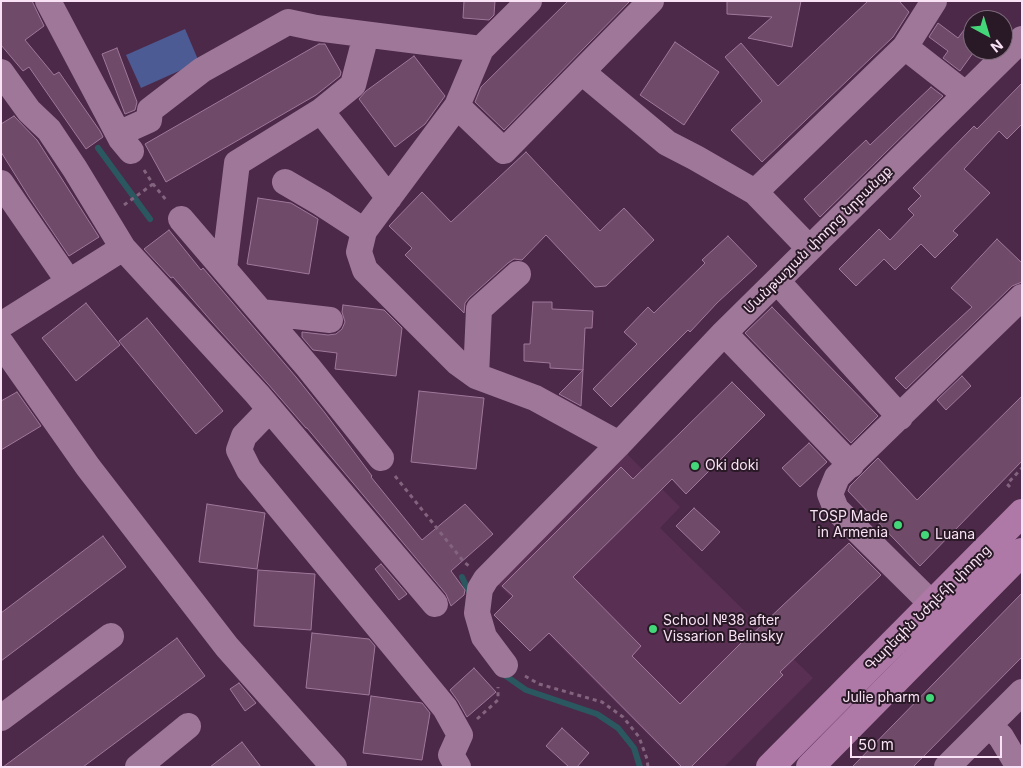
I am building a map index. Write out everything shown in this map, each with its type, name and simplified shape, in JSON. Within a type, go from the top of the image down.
[{"type":"main road","name":"Գարեգին Նժդեհի փողոց","points":[[770,767],[1022,514]]},
{"type":"main road","name":"Գարեգին Նժդեհի փողոց","points":[[810,767],[1022,552]]},
{"type":"street","points":[[48,1],[127,146]]},
{"type":"street","points":[[530,1],[481,49],[456,106],[364,231],[359,252],[365,270],[458,363],[476,376],[535,398],[619,444]]},
{"type":"street","points":[[456,106],[504,151],[651,1]]},
{"type":"street","points":[[755,192],[905,47],[934,1]]},
{"type":"street","points":[[127,146],[129,129],[149,120],[150,110],[202,70],[288,22],[366,35],[481,49]]},
{"type":"street","points":[[224,269],[237,163],[321,111],[353,85],[366,35]]},
{"type":"street","name":"Մանթաշյան փողոց նրբանցք","points":[[486,579],[808,248],[1022,39]]},
{"type":"street","points":[[905,47],[965,94]]},
{"type":"street","points":[[1,72],[29,111],[49,130],[123,248],[270,409],[435,604]]},
{"type":"street","points":[[582,72],[667,143],[755,192],[808,248]]},
{"type":"street","points":[[1,95],[29,111]]},
{"type":"street","points":[[321,111],[388,198]]},
{"type":"street","points":[[1,182],[69,282]]},
{"type":"street","points":[[285,182],[364,231]]},
{"type":"street","points":[[181,219],[308,367],[381,458]]},
{"type":"street","points":[[1,325],[123,248]]},
{"type":"street","points":[[476,376],[480,309],[518,274]]},
{"type":"street","points":[[777,281],[900,417]]},
{"type":"street","points":[[932,604],[836,509],[830,494],[837,478],[1022,297]]},
{"type":"street","points":[[261,312],[330,320]]},
{"type":"street","points":[[724,333],[851,465]]},
{"type":"street","points":[[1,343],[88,467],[226,646],[334,767]]},
{"type":"street","points":[[270,409],[244,436],[239,450],[250,470],[444,708],[460,735],[451,755],[458,767]]},
{"type":"street","points":[[486,579],[480,589],[477,613],[484,637],[501,674]]},
{"type":"street","points":[[1,718],[110,636]]},
{"type":"street","points":[[947,767],[1022,692]]},
{"type":"street","points":[[989,724],[1001,737],[1019,767]]},
{"type":"street","points":[[138,767],[188,726]]},
{"type":"path","points":[[127,146],[152,184],[181,219]]},
{"type":"path","points":[[129,202],[152,184]]},
{"type":"path","points":[[381,458],[464,562],[486,579]]},
{"type":"path","points":[[1010,488],[1007,484],[1022,468]]},
{"type":"path","points":[[460,735],[498,700],[501,674],[602,702],[624,717],[639,737],[648,767]]},
{"type":"shaded area","points":[[185,29],[199,62],[141,88],[126,55]]},
{"type":"shaded area","name":"School №38 after Vissarion Belinsky","points":[[624,451],[680,507],[660,528],[813,678],[724,767],[680,767],[493,579]]},
{"type":"building","points":[[1,1],[32,1],[44,26],[25,40],[54,75],[59,72],[103,137],[86,149],[29,67],[23,71],[1,45]]},
{"type":"building","points":[[464,1],[495,1],[494,15],[489,20],[463,18]]},
{"type":"building","points":[[568,1],[630,1],[504,130],[475,102],[481,87]]},
{"type":"building","points":[[727,1],[801,1],[792,47],[748,38],[772,17],[727,14]]},
{"type":"building","points":[[868,1],[899,1],[909,12],[893,37],[762,162],[731,130],[762,101],[725,57],[741,43],[778,86]]},
{"type":"building","points":[[938,23],[958,38],[963,31],[963,60],[968,60],[960,71],[943,58],[948,51],[929,37]]},
{"type":"building","points":[[675,42],[719,72],[684,125],[640,95]]},
{"type":"building","points":[[319,44],[325,44],[341,72],[340,76],[316,95],[166,182],[145,144]]},
{"type":"building","points":[[117,48],[137,102],[135,110],[125,114],[102,54]]},
{"type":"building","points":[[414,56],[445,96],[425,124],[395,147],[359,99],[366,91]]},
{"type":"building","points":[[1022,83],[1022,124],[1007,139],[999,131],[964,169],[990,193],[953,231],[958,235],[935,258],[921,244],[895,270],[884,259],[856,286],[839,269],[879,229],[890,240],[914,215],[908,209],[921,196],[913,188],[974,126],[977,129]]},
{"type":"building","points":[[931,87],[943,96],[820,217],[804,199],[866,140],[870,145]]},
{"type":"building","points":[[14,116],[37,140],[99,237],[69,256],[1,152],[1,124]]},
{"type":"building","points":[[526,152],[600,231],[624,208],[654,240],[606,286],[595,287],[546,235],[522,260],[514,259],[508,263],[469,298],[465,303],[464,313],[405,255],[412,248],[389,226],[422,192],[451,222]]},
{"type":"building","points":[[258,198],[291,203],[318,219],[309,274],[247,264]]},
{"type":"building","points":[[169,230],[201,270],[203,268],[296,377],[325,413],[371,477],[422,540],[465,504],[493,534],[451,571],[465,590],[464,595],[451,606],[446,594],[307,428],[173,277],[171,278],[144,249]]},
{"type":"building","points":[[728,236],[757,266],[717,303],[690,332],[688,330],[611,407],[593,389],[637,344],[624,332],[648,307],[654,313],[705,263],[702,260]]},
{"type":"building","points":[[997,239],[1022,263],[1022,282],[1012,286],[906,389],[895,378],[972,307],[951,288]]},
{"type":"building","points":[[533,302],[552,302],[552,309],[593,311],[592,328],[585,328],[583,370],[550,368],[550,363],[524,361],[524,344],[530,344]]},
{"type":"building","points":[[86,303],[120,345],[76,381],[42,338]]},
{"type":"building","points":[[343,305],[384,310],[402,328],[396,376],[335,369],[337,353],[313,350],[302,337],[302,332],[336,334],[342,329],[345,322],[342,312]]},
{"type":"building","points":[[772,307],[878,416],[851,443],[745,333]]},
{"type":"building","points":[[147,318],[223,411],[196,434],[119,341]]},
{"type":"building","points":[[583,370],[581,406],[559,394]]},
{"type":"building","points":[[962,376],[971,386],[946,410],[937,400]]},
{"type":"building","points":[[732,382],[765,415],[686,494],[672,479],[573,577],[641,646],[632,656],[680,704],[746,638],[849,543],[881,575],[780,672],[783,675],[691,767],[682,767],[549,633],[530,651],[494,615],[513,596],[502,586],[621,467],[633,479]]},
{"type":"building","points":[[419,391],[484,398],[476,469],[411,462]]},
{"type":"building","points":[[17,392],[41,426],[1,450],[1,401]]},
{"type":"building","points":[[1022,396],[1022,461],[920,566],[848,491],[850,486],[878,458],[917,500]]},
{"type":"building","points":[[809,443],[827,462],[800,487],[782,468]]},
{"type":"building","points":[[207,504],[265,513],[257,569],[199,562]]},
{"type":"building","points":[[694,508],[720,532],[702,551],[676,526]]},
{"type":"building","points":[[103,536],[126,567],[1,661],[1,613]]},
{"type":"building","points":[[381,564],[407,594],[399,600],[375,569]]},
{"type":"building","points":[[258,570],[315,574],[311,630],[254,626]]},
{"type":"building","points":[[1022,593],[1022,657],[913,767],[852,767]]},
{"type":"building","points":[[312,633],[369,639],[375,646],[369,695],[306,688]]},
{"type":"building","points":[[177,638],[205,676],[83,767],[3,767]]},
{"type":"building","points":[[474,668],[496,692],[467,717],[450,690]]},
{"type":"building","points":[[239,683],[256,703],[245,711],[230,689]]},
{"type":"building","points":[[371,696],[422,703],[430,713],[422,760],[363,753]]},
{"type":"building","points":[[562,728],[589,753],[577,767],[569,767],[546,746]]},
{"type":"building","points":[[242,742],[261,767],[210,767]]},
{"type":"waterway","points":[[98,148],[150,219]]},
{"type":"waterway","points":[[462,577],[470,594]]},
{"type":"waterway","points":[[503,674],[526,690],[597,714],[618,728],[634,748],[640,767]]},
{"type":"place","name":"Oki doki","points":[[695,466]]},
{"type":"place","name":"TOSP Made in Armenia","points":[[898,525]]},
{"type":"place","name":"Luana","points":[[925,535]]},
{"type":"place","name":"School №38 after Vissarion Belinsky","points":[[653,629]]},
{"type":"place","name":"Julie pharm","points":[[930,698]]}]
